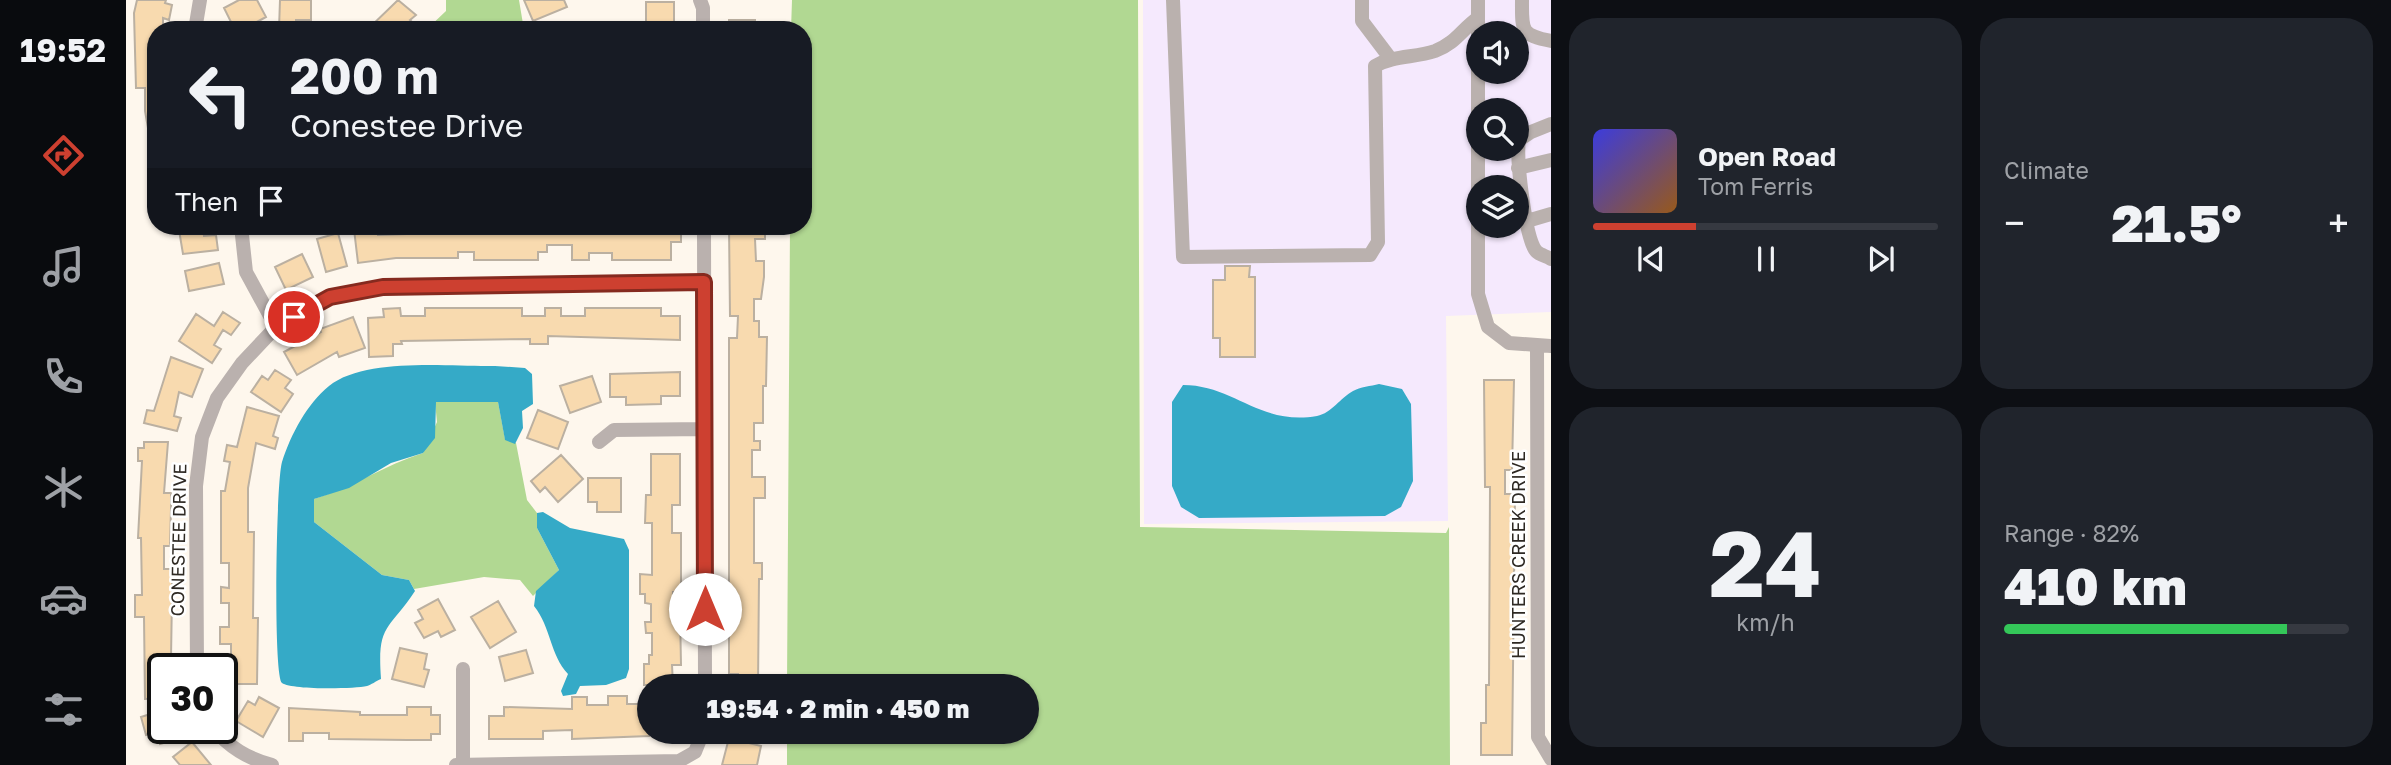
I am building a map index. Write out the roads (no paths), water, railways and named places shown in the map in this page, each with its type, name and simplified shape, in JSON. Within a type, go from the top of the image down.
[{"type":"street","points":[[196,21],[200,0]]},
{"type":"street","points":[[700,0],[703,21]]},
{"type":"street","points":[[1173,0],[1183,257],[1370,255],[1378,242],[1375,66],[1390,58],[1434,51],[1445,45],[1447,35],[1463,20],[1474,21],[1478,0]]},
{"type":"street","points":[[1362,0],[1362,21],[1390,58]]},
{"type":"street","points":[[1522,0],[1524,30],[1530,37],[1551,41]]},
{"type":"street","points":[[1475,84],[1478,294],[1488,327],[1508,343],[1544,346]]},
{"type":"street","points":[[1519,175],[1519,140],[1551,124]]},
{"type":"street","points":[[1518,168],[1551,160]]},
{"type":"street","points":[[1529,220],[1551,214]]},
{"type":"street","points":[[1529,234],[1538,253],[1551,259]]},
{"type":"street","points":[[242,235],[246,272],[276,327]]},
{"type":"street","points":[[704,235],[705,674]]},
{"type":"street","name":"CONESTEE DRIVE","points":[[197,653],[196,486],[202,437],[218,398],[242,363],[276,327],[330,297],[383,287],[704,282]]},
{"type":"street","name":"HUNTERS CREEK DRIVE","points":[[1544,346],[1538,737],[1551,759]]},
{"type":"street","points":[[599,442],[614,429],[705,429]]},
{"type":"street","points":[[463,669],[463,765]]},
{"type":"street","points":[[226,744],[253,760],[272,765]]},
{"type":"street","points":[[456,765],[679,761],[695,752],[698,744]]},
{"type":"water","points":[[409,366],[525,368],[532,374],[533,404],[522,411],[523,428],[515,444],[505,440],[498,402],[436,402],[435,438],[423,453],[391,463],[349,488],[314,499],[314,522],[382,575],[409,580],[415,591],[386,629],[381,647],[381,679],[367,686],[350,688],[310,688],[282,683],[276,615],[280,477],[286,451],[307,411],[329,386],[364,371]]},
{"type":"water","points":[[1379,384],[1402,389],[1411,404],[1413,481],[1401,507],[1385,516],[1199,518],[1181,507],[1172,486],[1172,402],[1183,385],[1217,391],[1263,411],[1297,418],[1322,414],[1353,391]]},
{"type":"water","points":[[543,512],[570,528],[624,539],[629,550],[629,669],[626,678],[606,685],[580,686],[576,694],[563,696],[561,691],[568,674],[557,658],[544,623],[534,606],[536,591],[559,570],[537,528],[537,513]]}]
